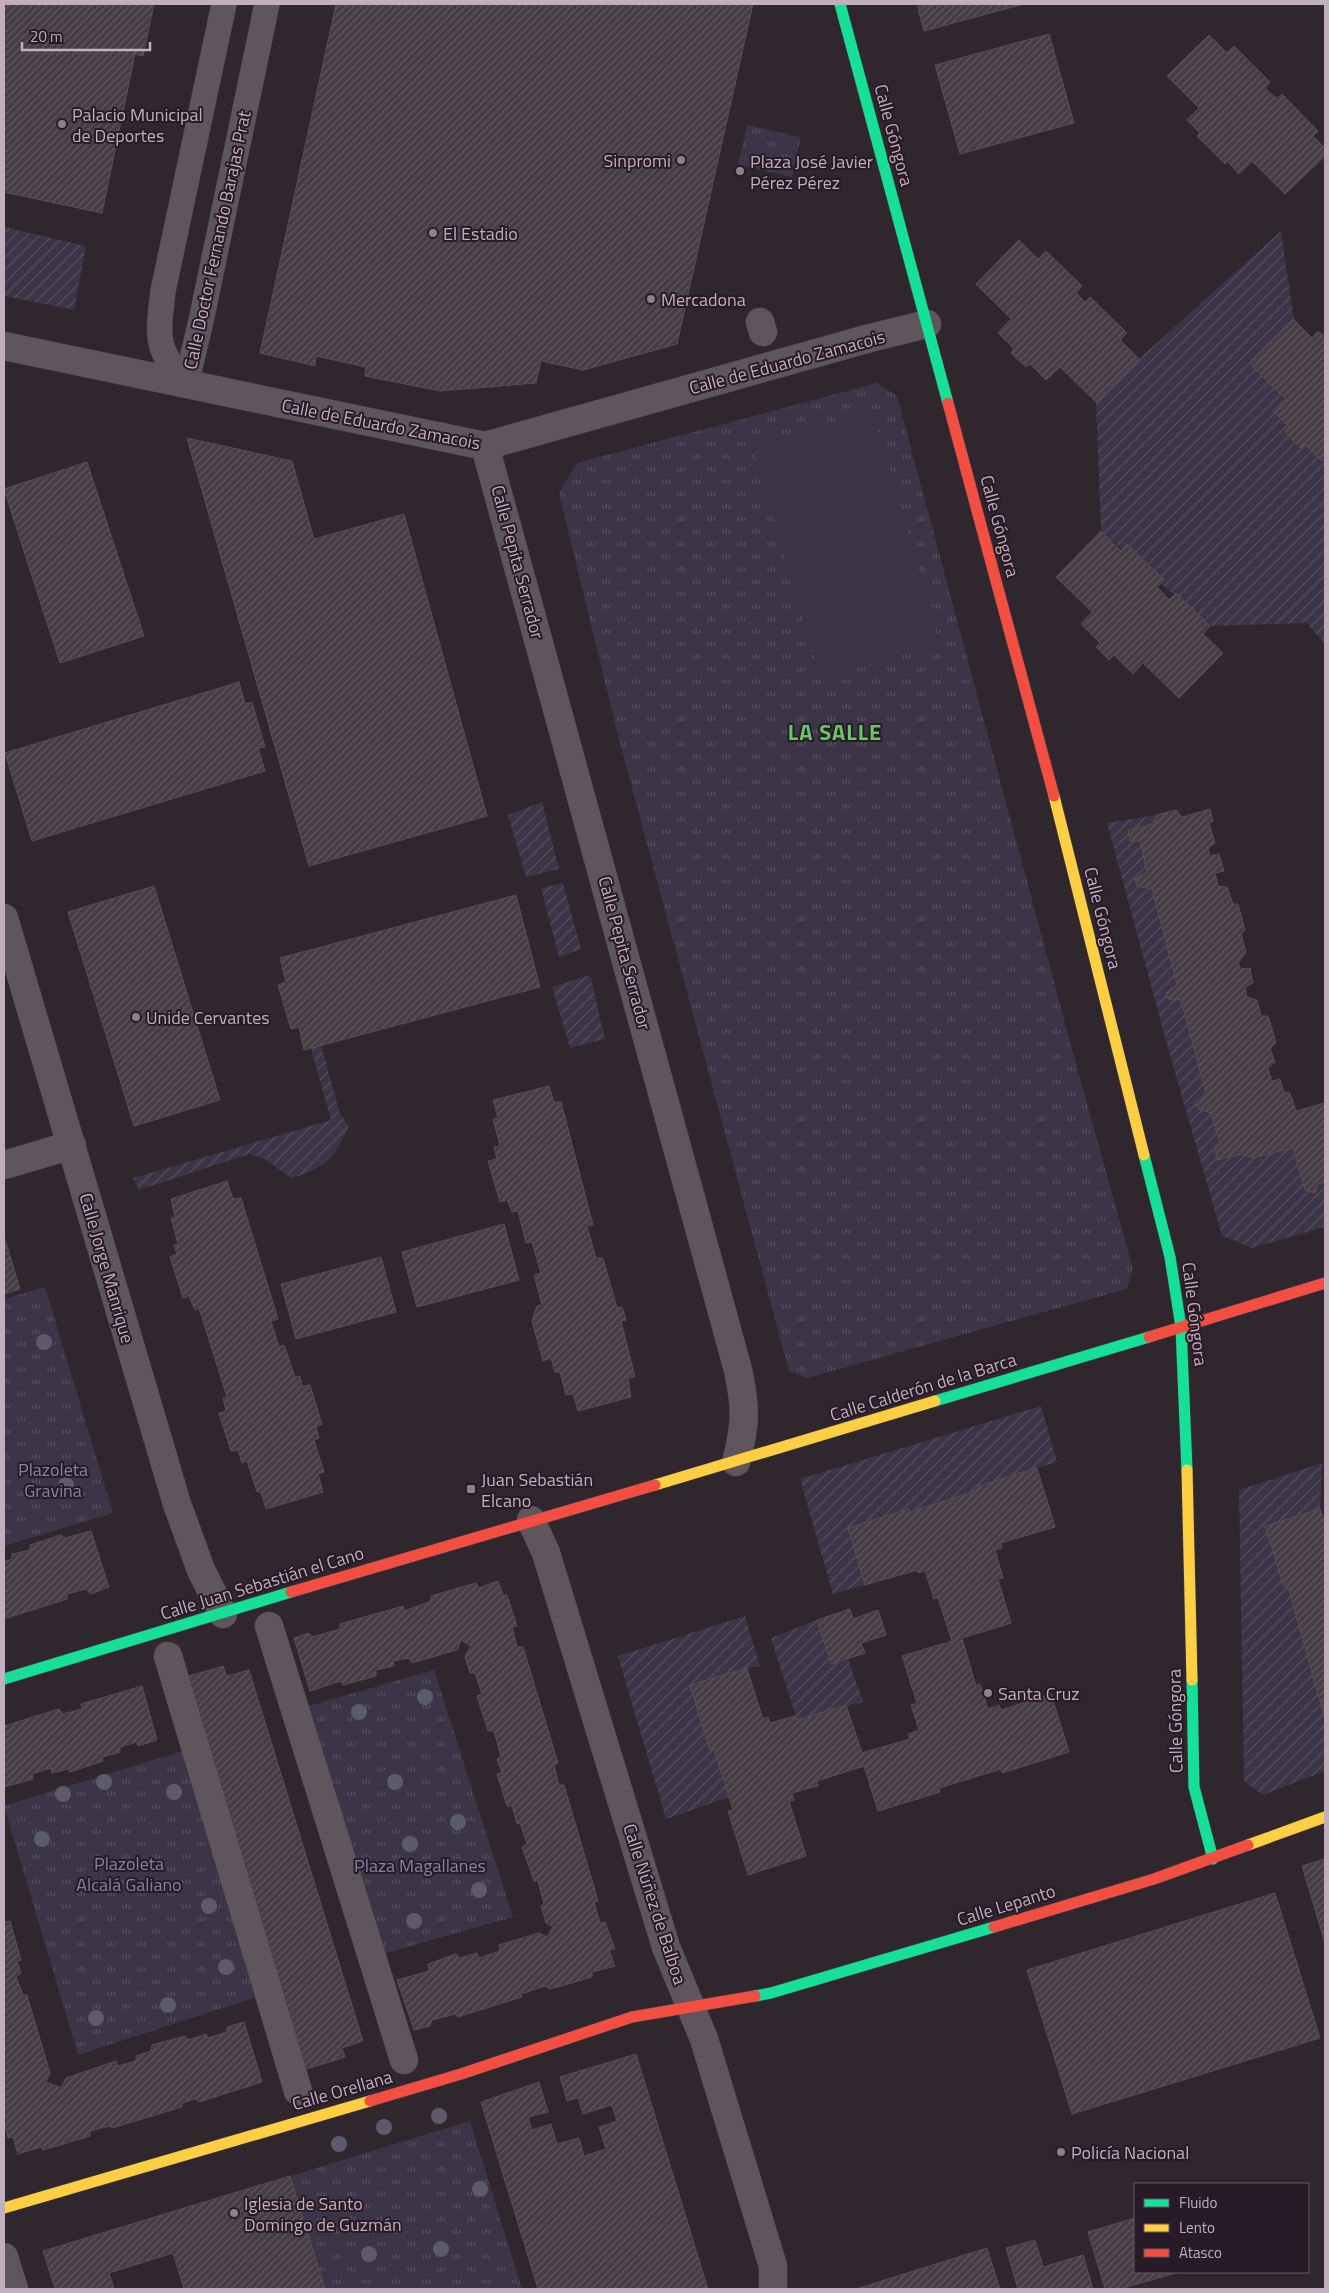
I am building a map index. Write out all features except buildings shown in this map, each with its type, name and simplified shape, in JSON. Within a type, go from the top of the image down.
[{"type":"street","name":"Calle Góngora","points":[[840,4],[1031,706],[1170,1257],[1182,1327],[1185,1385],[1194,1787],[1212,1859]]},
{"type":"street","name":"Calle de Eduardo Zamacois","points":[[4,346],[485,446],[870,338],[927,324]]},
{"type":"street","name":"Calle Pepita Serrador","points":[[485,446],[738,1370],[744,1408],[744,1433],[736,1462]]},
{"type":"street","name":"Calle Jorge Manrique","points":[[4,918],[72,1144],[140,1386],[177,1504],[201,1570],[223,1614]]},
{"type":"street","points":[[4,1165],[72,1144]]},
{"type":"street","name":"Calle Calderón de la Barca","points":[[531,1520],[736,1462],[1325,1283]]},
{"type":"street","name":"Calle Juan Sebastián el Cano","points":[[4,1679],[531,1520]]},
{"type":"street","name":"Calle Núñez de Balboa","points":[[531,1520],[553,1573],[666,1947],[704,2039],[773,2266],[773,2289]]},
{"type":"street","points":[[269,1626],[404,2060]]},
{"type":"street","points":[[168,1656],[298,2092]]},
{"type":"street","name":"Calle Lepanto","points":[[690,2008],[771,1993],[1154,1879],[1325,1817]]},
{"type":"street","name":"Calle Orellana","points":[[4,2208],[461,2074],[632,2016],[690,2008]]},
{"type":"street","points":[[4,2257],[14,2289]]},
{"type":"lane","name":"Calle Doctor Fernando Barajas Prat","points":[[186,384],[172,368],[162,352],[160,337],[161,312],[224,4]]},
{"type":"lane","name":"Calle Doctor Fernando Barajas Prat","points":[[186,384],[201,321],[267,4]]},
{"type":"green space","points":[[747,125],[801,137],[792,177],[738,165]]},
{"type":"green space","points":[[4,227],[86,246],[74,310],[4,296]]},
{"type":"green space","points":[[1281,231],[1294,320],[1249,363],[1325,441],[1325,644],[1307,623],[1210,626],[1101,531],[1096,402],[1139,359]]},
{"type":"green space","points":[[877,383],[897,396],[1070,1042],[1133,1269],[1127,1289],[807,1378],[789,1371],[617,732],[559,493],[577,463]]},
{"type":"green space","points":[[873,412],[939,642],[819,675],[753,446]]},
{"type":"green space","points":[[542,802],[559,869],[526,877],[508,815]]},
{"type":"green space","points":[[1156,815],[1155,824],[1128,830],[1130,841],[1140,841],[1227,1158],[1244,1154],[1252,1158],[1293,1148],[1318,1184],[1325,1182],[1325,1227],[1252,1248],[1222,1236],[1170,1055],[1107,823]]},
{"type":"green space","points":[[563,883],[581,949],[559,957],[541,888]]},
{"type":"green space","points":[[590,975],[605,1039],[570,1048],[552,987]]},
{"type":"green space","points":[[321,1045],[340,1114],[349,1126],[339,1146],[320,1166],[291,1178],[265,1159],[249,1154],[139,1190],[133,1178],[331,1120],[311,1048]]},
{"type":"green space","name":"Plazoleta Gravina","points":[[45,1287],[113,1513],[4,1546],[4,1299]]},
{"type":"green space","points":[[1041,1406],[1057,1462],[972,1488],[973,1492],[910,1512],[848,1528],[865,1585],[833,1594],[800,1479]]},
{"type":"green space","points":[[1322,1463],[1320,1509],[1265,1526],[1288,1586],[1324,1716],[1325,1771],[1263,1795],[1244,1781],[1239,1490]]},
{"type":"green space","points":[[745,1616],[760,1666],[690,1685],[710,1750],[714,1748],[729,1797],[666,1819],[618,1656]]},
{"type":"green space","points":[[817,1620],[831,1664],[848,1659],[863,1702],[797,1720],[771,1638]]},
{"type":"green space","name":"Plaza Magallanes","points":[[434,1670],[513,1917],[372,1957],[295,1710]]},
{"type":"green space","name":"Plazoleta Alcalá Galiano","points":[[195,1747],[269,1993],[78,2055],[4,1806]]},
{"type":"green space","points":[[470,2121],[522,2289],[325,2289],[290,2176]]},
{"type":"traffic: fast","points":[[840,4],[948,403]]},
{"type":"traffic: fast","points":[[1144,1155],[1170,1257],[1181,1327],[1187,1470]]},
{"type":"traffic: fast","points":[[935,1401],[1149,1337]]},
{"type":"traffic: fast","points":[[4,1679],[291,1592]]},
{"type":"traffic: fast","points":[[1192,1680],[1194,1787],[1213,1859]]},
{"type":"traffic: fast","points":[[755,1996],[771,1993],[994,1927]]},
{"type":"traffic: slow","points":[[1054,796],[1144,1155]]},
{"type":"traffic: slow","points":[[655,1485],[935,1401]]},
{"type":"traffic: slow","points":[[1187,1470],[1192,1680]]},
{"type":"traffic: slow","points":[[1248,1845],[1325,1817]]},
{"type":"traffic: slow","points":[[4,2208],[370,2101]]},
{"type":"traffic: jam","points":[[948,403],[1054,796]]},
{"type":"traffic: jam","points":[[1149,1337],[1325,1283]]},
{"type":"traffic: jam","points":[[291,1592],[655,1485]]},
{"type":"traffic: jam","points":[[994,1927],[1154,1879],[1248,1845]]},
{"type":"traffic: jam","points":[[370,2101],[461,2074],[632,2017],[755,1996]]},
{"type":"place","name":"Palacio Municipal de Deportes","points":[[62,124]]},
{"type":"place","name":"Sinpromi","points":[[681,160]]},
{"type":"place","name":"Plaza José Javier Pérez Pérez","points":[[740,171]]},
{"type":"place","name":"El Estadio","points":[[433,233]]},
{"type":"place","name":"Mercadona","points":[[651,299]]},
{"type":"place","name":"Unide Cervantes","points":[[136,1017]]},
{"type":"place","name":"Juan Sebastián Elcano","points":[[471,1489]]},
{"type":"place","name":"Santa Cruz","points":[[988,1693]]},
{"type":"place","name":"Policía Nacional","points":[[1061,2152]]},
{"type":"place","name":"Iglesia de Santo Domingo de Guzmán","points":[[234,2213]]},
{"type":"district","name":"LA SALLE","points":[[835,732]]}]
